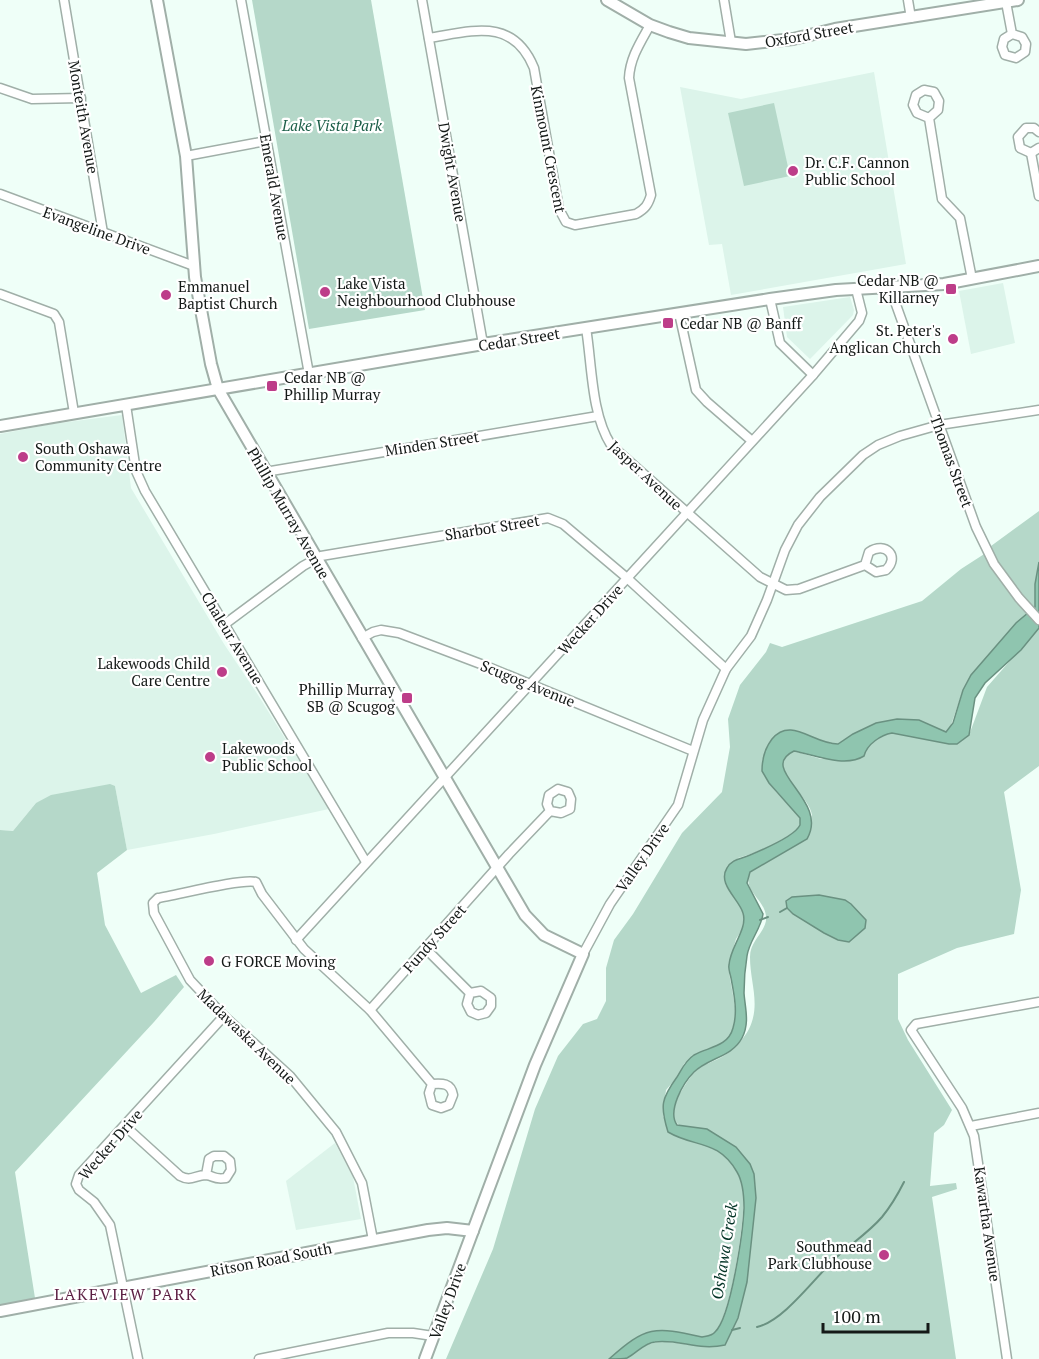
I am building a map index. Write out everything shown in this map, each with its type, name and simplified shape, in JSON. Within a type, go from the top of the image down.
[{"type":"street","name":"Monteith Avenue","points":[[64,0],[103,233]]},
{"type":"street","name":"Phillip Murray Avenue","points":[[157,0],[186,156],[194,266],[208,353],[218,390],[525,915],[544,935],[584,954]]},
{"type":"street","name":"Emerald Avenue","points":[[242,0],[309,374]]},
{"type":"street","name":"Dwight Avenue","points":[[422,0],[483,344]]},
{"type":"street","name":"Oxford Street","points":[[607,0],[650,25],[689,38],[746,44],[793,39],[835,29],[1018,0]]},
{"type":"street","points":[[724,0],[731,42]]},
{"type":"street","points":[[908,0],[911,18]]},
{"type":"street","points":[[1006,2],[1012,34]]},
{"type":"street","name":"Kinmount Crescent","points":[[429,38],[486,30],[506,35],[524,50],[534,68],[559,209],[566,222],[575,225],[636,214],[648,205],[651,195],[629,78],[634,54],[650,25]]},
{"type":"street","points":[[0,88],[32,99],[81,98]]},
{"type":"street","points":[[928,118],[942,199],[960,218],[972,279]]},
{"type":"street","points":[[1039,132],[1034,128],[1026,128],[1018,136],[1020,148],[1035,150],[1039,196]]},
{"type":"street","points":[[186,156],[266,141]]},
{"type":"street","name":"Evangeline Drive","points":[[0,194],[194,266]]},
{"type":"street","name":"Cedar Street","points":[[0,426],[483,344],[815,292],[928,286],[1039,266]]},
{"type":"street","name":"Thomas Street","points":[[890,288],[976,527],[994,564],[1019,598],[1039,620]]},
{"type":"street","name":"Wecker Drive","points":[[296,940],[813,375],[859,321],[862,313],[856,289]]},
{"type":"street","points":[[0,294],[54,314],[59,322],[75,414]]},
{"type":"street","points":[[770,299],[780,343],[813,375]]},
{"type":"street","points":[[679,313],[696,390],[752,441]]},
{"type":"street","name":"Jasper Avenue","points":[[586,328],[598,416],[611,446],[760,577],[772,584]]},
{"type":"street","name":"Chaleur Avenue","points":[[126,405],[139,480],[366,862]]},
{"type":"street","name":"Valley Drive","points":[[425,1359],[535,1065],[584,954],[610,904],[678,805],[703,720],[726,669],[751,636],[785,550],[798,525],[840,476],[878,445],[939,425],[1039,410]]},
{"type":"street","name":"Minden Street","points":[[265,472],[598,416]]},
{"type":"street","name":"Sharbot Street","points":[[225,624],[315,558],[548,518],[563,524],[627,578],[726,669]]},
{"type":"street","points":[[772,584],[786,590],[799,589],[865,566]]},
{"type":"street","name":"Scugog Avenue","points":[[362,638],[373,632],[388,630],[486,666],[693,751]]},
{"type":"street","name":"Fundy Street","points":[[370,1010],[550,811]]},
{"type":"street","name":"Madawaska Avenue","points":[[296,940],[262,894],[256,882],[244,882],[159,898],[153,903],[153,909],[190,980],[224,1016],[290,1076],[336,1132],[362,1183],[373,1240]]},
{"type":"street","points":[[296,940],[370,1010],[432,1084]]},
{"type":"street","points":[[425,948],[470,993]]},
{"type":"street","name":"Kawartha Avenue","points":[[1007,1359],[976,1148],[970,1126],[953,1093],[911,1030],[916,1024],[1039,1002]]},
{"type":"street","name":"Wecker Drive","points":[[123,1288],[110,1225],[94,1202],[79,1190],[76,1184],[79,1176],[224,1016]]},
{"type":"street","points":[[970,1126],[1039,1113]]},
{"type":"street","points":[[125,1126],[180,1176],[192,1179],[206,1175]]},
{"type":"street","name":"Ritson Road South","points":[[0,1311],[437,1229],[454,1228],[472,1232]]},
{"type":"street","points":[[123,1288],[138,1359]]},
{"type":"street","points":[[259,1359],[388,1333],[433,1336]]},
{"type":"shaded area","name":"Dr. C.F. Cannon Public School","points":[[874,72],[906,264],[731,295],[722,244],[709,245],[680,87],[741,99]]},
{"type":"shaded area","points":[[1003,283],[1015,343],[971,354],[959,291]]},
{"type":"shaded area","points":[[850,297],[854,310],[853,315],[810,359],[787,337],[783,307]]},
{"type":"shaded area","points":[[122,415],[131,488],[224,644],[329,809],[127,850],[115,786],[36,803],[13,831],[0,830],[0,434],[52,424]]},
{"type":"shaded area","points":[[1039,562],[1039,628],[1021,650],[985,683],[975,698],[969,735],[957,744],[949,744],[892,733],[875,741],[864,756],[848,761],[830,760],[794,751],[785,758],[783,767],[787,776],[809,811],[811,825],[807,839],[750,872],[747,883],[763,914],[747,956],[744,984],[746,1021],[744,1032],[738,1044],[732,1049],[694,1072],[681,1090],[674,1112],[677,1125],[707,1129],[736,1147],[750,1164],[754,1174],[756,1198],[747,1282],[738,1318],[725,1345],[706,1347],[655,1342],[644,1346],[627,1358],[609,1359],[632,1340],[651,1332],[661,1330],[702,1337],[709,1336],[721,1323],[731,1292],[739,1253],[744,1208],[741,1180],[730,1161],[722,1154],[668,1132],[663,1109],[668,1091],[688,1060],[722,1043],[733,1028],[735,1003],[729,967],[744,919],[741,908],[725,880],[727,868],[734,861],[785,838],[800,825],[800,818],[769,783],[762,771],[767,746],[779,733],[787,730],[795,730],[829,743],[838,744],[876,723],[897,719],[919,720],[946,732],[953,723],[963,690],[971,675],[1016,623],[1035,607],[1035,584]]},
{"type":"shaded area","points":[[819,895],[845,900],[851,904],[866,920],[865,928],[849,942],[838,940],[793,914],[787,908],[786,901],[792,897]]},
{"type":"shaded area","points":[[335,1143],[353,1177],[361,1219],[296,1230],[286,1181]]},
{"type":"green space","name":"Lake Vista Park","points":[[252,0],[371,0],[425,310],[309,329]]},
{"type":"green space","points":[[774,103],[790,176],[744,186],[728,113]]},
{"type":"green space","points":[[1039,511],[1039,612],[1035,608],[1016,623],[971,675],[963,690],[950,728],[946,732],[897,719],[853,734],[838,744],[818,741],[797,731],[769,742],[763,758],[763,772],[771,786],[800,818],[800,825],[781,840],[738,858],[724,877],[726,886],[744,915],[742,930],[736,939],[728,967],[736,1012],[733,1029],[729,1037],[718,1046],[693,1056],[684,1064],[678,1076],[666,1090],[663,1116],[675,1136],[706,1144],[727,1156],[736,1169],[743,1188],[743,1218],[732,1285],[727,1306],[715,1332],[702,1337],[672,1331],[651,1332],[632,1340],[609,1359],[446,1359],[493,1249],[535,1109],[558,1056],[583,1024],[597,1019],[606,1001],[606,968],[614,940],[633,914],[682,833],[722,792],[730,747],[728,719],[740,685],[766,652],[770,643],[782,647],[922,601]]},
{"type":"green space","points":[[1039,628],[1039,766],[1004,792],[1021,890],[1014,934],[957,948],[898,974],[898,1019],[908,1040],[952,1110],[944,1125],[934,1133],[930,1186],[956,1183],[957,1189],[932,1197],[956,1359],[626,1359],[638,1349],[662,1342],[711,1347],[725,1345],[740,1310],[754,1205],[753,1174],[750,1164],[677,1123],[674,1110],[684,1086],[693,1074],[702,1066],[733,1049],[747,1033],[752,1020],[755,1002],[750,957],[753,945],[766,921],[766,916],[762,904],[751,890],[748,879],[750,872],[807,839],[812,818],[809,807],[785,773],[783,765],[786,757],[794,751],[821,759],[864,756],[875,741],[892,733],[957,744],[969,735],[987,687]]},
{"type":"green space","points":[[110,784],[115,786],[127,850],[97,873],[105,925],[141,993],[176,975],[184,987],[15,1172],[35,1298],[0,1305],[0,830],[13,831],[36,803],[51,795]]},
{"type":"waterway","points":[[780,912],[787,908]]},
{"type":"waterway","points":[[760,920],[768,917]]},
{"type":"waterway","points":[[757,1327],[779,1316],[831,1262],[867,1232],[885,1213],[904,1182]]},
{"type":"waterway","points":[[732,1330],[740,1328]]},
{"type":"place","name":"Dr. C.F. Cannon Public School","points":[[793,171]]},
{"type":"place","name":"Cedar NB @ Killarney","points":[[951,289]]},
{"type":"place","name":"Lake Vista Neighbourhood Clubhouse","points":[[325,292]]},
{"type":"place","name":"Emmanuel Baptist Church","points":[[166,295]]},
{"type":"place","name":"Cedar NB @ Banff","points":[[668,323]]},
{"type":"place","name":"St. Peter's Anglican Church","points":[[953,339]]},
{"type":"place","name":"Cedar NB @ Phillip Murray","points":[[272,386]]},
{"type":"place","name":"South Oshawa Community Centre","points":[[23,457]]},
{"type":"place","name":"Lakewoods Child Care Centre","points":[[222,672]]},
{"type":"place","name":"Phillip Murray SB @ Scugog","points":[[407,698]]},
{"type":"place","name":"Lakewoods Public School","points":[[210,757]]},
{"type":"place","name":"G FORCE Moving","points":[[209,961]]},
{"type":"place","name":"Southmead Park Clubhouse","points":[[884,1255]]},
{"type":"district","name":"LAKEVIEW PARK","points":[[126,1294]]},
{"type":"water label","name":"Oshawa Creek","points":[[724,1251]]}]
